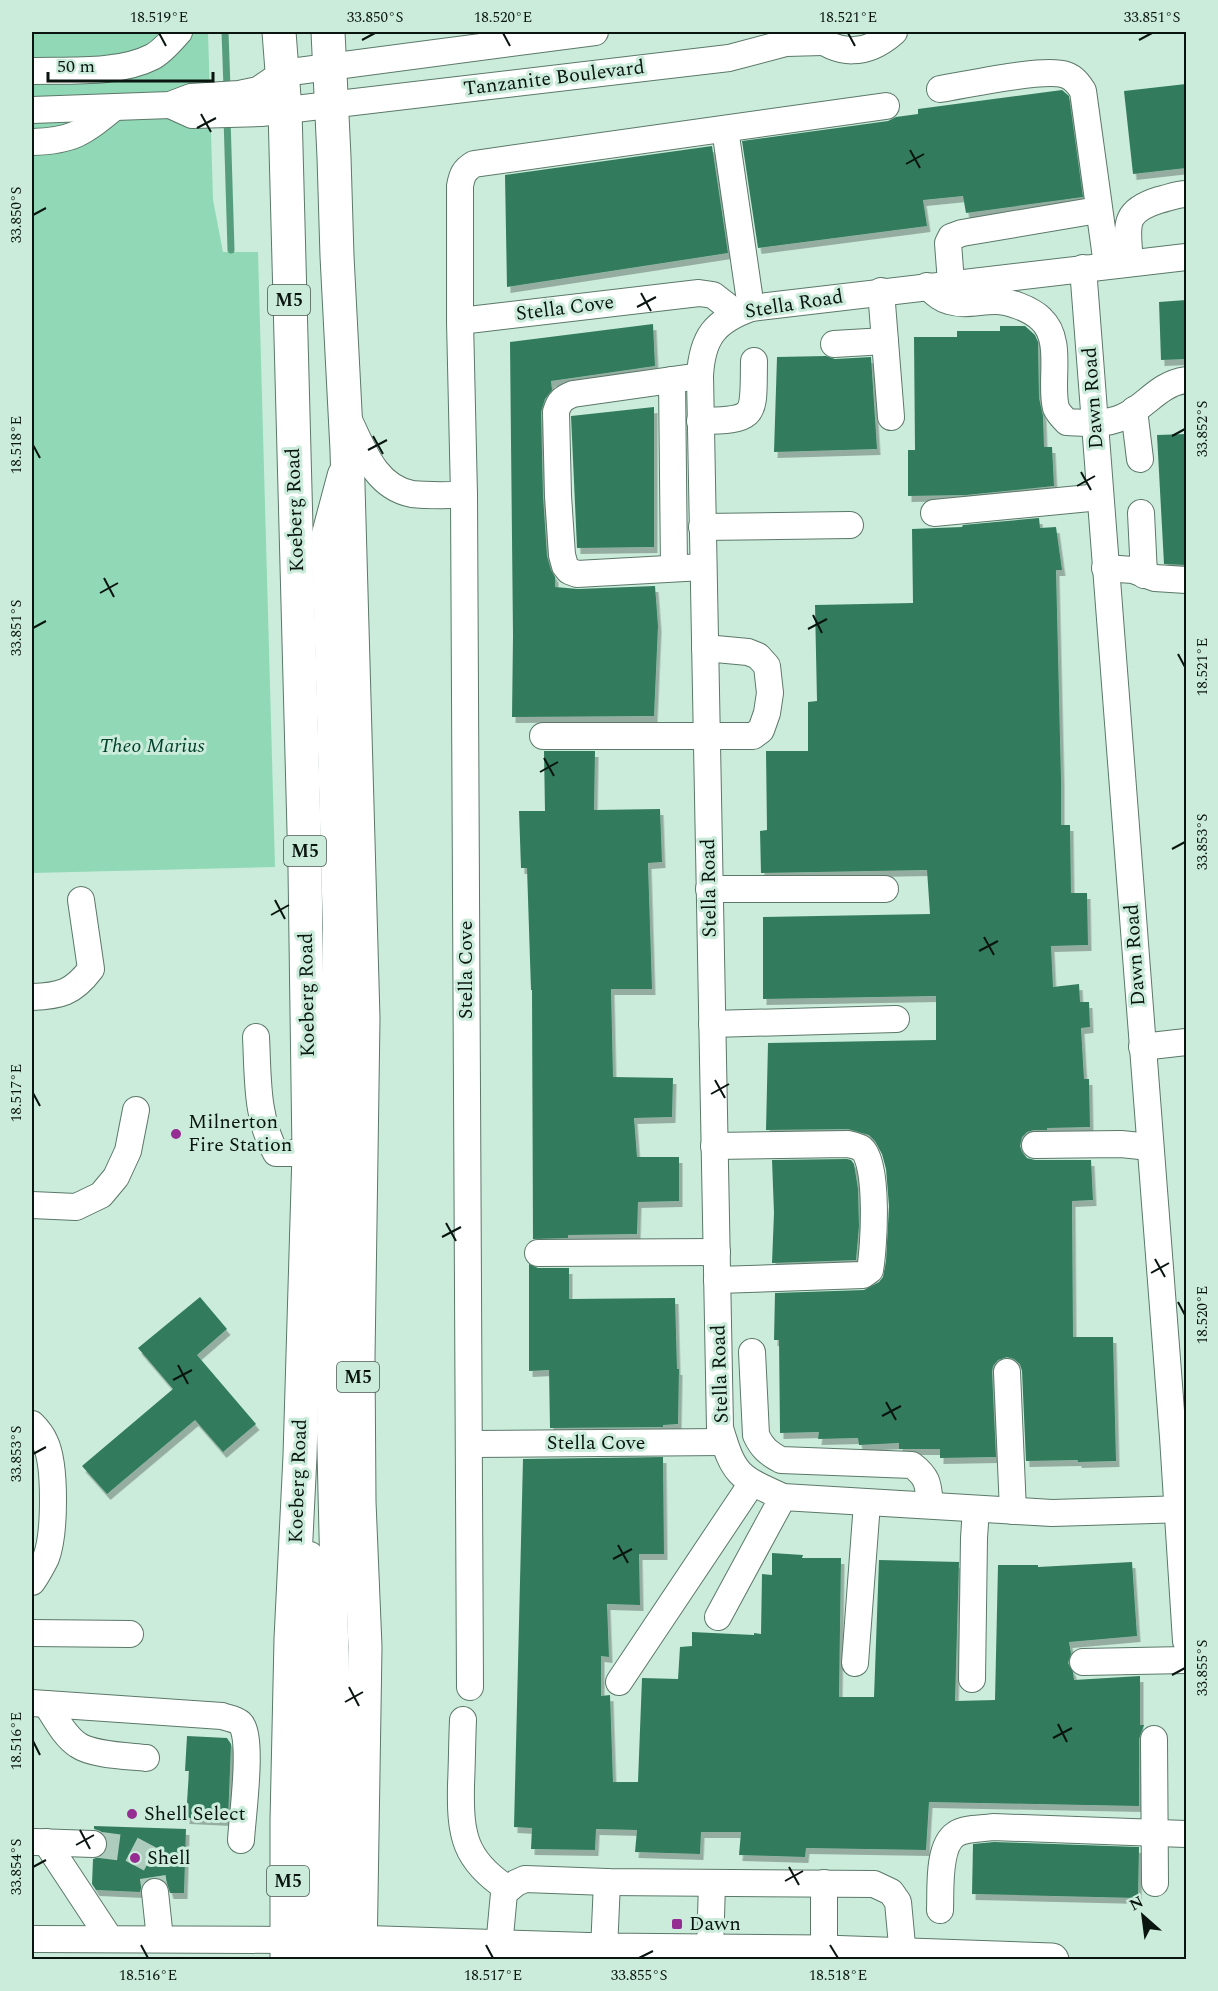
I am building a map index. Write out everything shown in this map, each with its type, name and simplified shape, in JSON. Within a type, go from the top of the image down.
[{"type":"main road","name":"Koeberg Road","points":[[279,32],[285,110],[305,869],[309,1153],[287,1821],[324,1950]]},
{"type":"main road","name":"M5","points":[[324,1950],[365,1647],[359,1502],[358,1358],[363,1018],[347,450],[328,32]]},
{"type":"main road","points":[[324,1950],[499,1947],[824,1952],[939,1958],[1052,1959]]},
{"type":"street","points":[[32,71],[92,70],[130,64],[153,56],[179,32]]},
{"type":"street","name":"Tanzanite Boulevard","points":[[283,74],[595,32]]},
{"type":"street","name":"Tanzanite Boulevard","points":[[115,107],[170,105],[192,115],[210,105],[240,104],[285,110],[729,58],[816,37],[833,47],[862,50],[881,43],[894,32]]},
{"type":"street","points":[[240,104],[283,74]]},
{"type":"street","points":[[940,89],[1036,74],[1068,75],[1078,82],[1083,91],[1106,265]]},
{"type":"street","points":[[744,310],[725,129],[886,106]]},
{"type":"street","points":[[32,110],[115,107]]},
{"type":"street","points":[[32,142],[64,140],[93,125],[115,107]]},
{"type":"street","name":"Stella Cove","points":[[470,1687],[464,495],[460,186],[465,170],[474,164],[725,129]]},
{"type":"street","points":[[1106,265],[1134,212],[1144,205],[1186,194]]},
{"type":"street","points":[[1098,210],[962,233],[951,237],[939,285],[940,297],[962,304],[995,301],[1011,304],[1041,318],[1053,339],[1056,408],[1067,422],[1094,423],[1121,418],[1160,389],[1186,380]]},
{"type":"street","name":"Stella Road","points":[[1182,1509],[1052,1513],[794,1498],[752,1483],[738,1473],[727,1453],[720,1428],[699,376],[704,347],[714,329],[723,321],[744,310],[881,291],[1186,257]]},
{"type":"street","name":"Dawn Road","points":[[1106,265],[1094,423],[1150,1147],[1177,1368],[1186,1641]]},
{"type":"street","points":[[881,291],[891,417]]},
{"type":"street","name":"Stella Cove","points":[[460,321],[699,293],[713,295],[744,310]]},
{"type":"street","points":[[834,344],[885,341]]},
{"type":"street","points":[[700,421],[730,421],[748,414],[753,402],[754,361]]},
{"type":"street","points":[[699,376],[573,394],[562,399],[556,412],[560,542],[565,566],[569,571],[577,574],[703,567]]},
{"type":"street","points":[[672,380],[674,568]]},
{"type":"street","points":[[1134,410],[1140,459]]},
{"type":"street","points":[[345,413],[378,476],[389,485],[397,490],[415,494],[464,495]]},
{"type":"street","points":[[934,513],[1100,497]]},
{"type":"street","points":[[1141,513],[1144,575]]},
{"type":"street","points":[[702,527],[850,525]]},
{"type":"street","points":[[1105,568],[1132,570],[1170,580],[1186,580]]},
{"type":"street","points":[[543,736],[753,736],[761,730],[765,722],[770,693],[767,666],[758,656],[748,652],[705,648]]},
{"type":"street","points":[[709,889],[885,889]]},
{"type":"street","points":[[32,997],[52,996],[70,991],[81,983],[90,969],[81,900]]},
{"type":"street","points":[[712,1024],[896,1019]]},
{"type":"street","points":[[256,1037],[260,1101],[268,1139],[276,1153],[309,1153]]},
{"type":"street","points":[[1142,1047],[1186,1042]]},
{"type":"street","points":[[32,1205],[76,1207],[101,1195],[116,1177],[128,1151],[136,1110]]},
{"type":"street","points":[[714,1146],[848,1144],[856,1146],[862,1149],[869,1160],[875,1213],[870,1270],[863,1275],[717,1280]]},
{"type":"street","points":[[1035,1146],[1121,1144],[1150,1147]]},
{"type":"street","points":[[538,1253],[717,1252]]},
{"type":"street","points":[[752,1352],[756,1435],[760,1445],[768,1453],[781,1460],[912,1465],[923,1473],[928,1482],[930,1505]]},
{"type":"street","points":[[1007,1372],[1013,1511]]},
{"type":"street","points":[[32,1424],[46,1443],[51,1462],[53,1529],[46,1557],[32,1582]]},
{"type":"street","name":"Stella Cove","points":[[469,1444],[724,1442]]},
{"type":"street","points":[[718,1617],[794,1498],[802,1461]]},
{"type":"street","points":[[619,1682],[752,1483]]},
{"type":"street","points":[[855,1663],[867,1503]]},
{"type":"street","points":[[972,1678],[976,1509]]},
{"type":"street","points":[[32,1633],[130,1634]]},
{"type":"street","points":[[1083,1662],[1186,1660]]},
{"type":"street","points":[[39,1704],[78,1745],[92,1750],[146,1758]]},
{"type":"street","points":[[39,1704],[222,1716],[239,1722],[245,1730],[248,1748],[241,1840]]},
{"type":"street","points":[[463,1720],[460,1818],[463,1835],[478,1864],[496,1881],[508,1888]]},
{"type":"street","points":[[1154,1739],[1155,1883]]},
{"type":"street","points":[[940,1910],[942,1862],[947,1843],[955,1834],[993,1827],[1186,1834]]},
{"type":"street","points":[[39,1842],[93,1844]]},
{"type":"street","points":[[39,1842],[110,1939]]},
{"type":"street","points":[[499,1947],[504,1893],[508,1888],[525,1879],[608,1882],[874,1884],[891,1892],[898,1902],[903,1956]]},
{"type":"street","points":[[604,1950],[608,1882]]},
{"type":"street","points":[[710,1951],[712,1883]]},
{"type":"street","points":[[824,1883],[824,1952]]},
{"type":"street","points":[[155,1892],[160,1939]]},
{"type":"street","points":[[32,1939],[160,1939],[324,1950]]},
{"type":"green space","name":"Theo Marius","points":[[32,32],[208,32],[213,200],[223,252],[258,252],[275,867],[32,873]]},
{"type":"building","points":[[1186,84],[1186,168],[1133,174],[1124,91]]},
{"type":"building","points":[[1062,90],[1069,96],[1083,197],[966,213],[963,196],[923,200],[927,226],[758,248],[742,141],[888,121],[896,117],[918,114],[918,109]]},
{"type":"building","points":[[712,146],[728,253],[507,287],[505,175]]},
{"type":"building","points":[[1186,300],[1186,359],[1161,360],[1159,302]]},
{"type":"building","points":[[653,324],[655,366],[551,381],[552,390],[545,399],[541,412],[547,556],[555,577],[555,587],[578,589],[655,586],[658,626],[654,716],[512,717],[510,342]]},
{"type":"building","points":[[1000,326],[1025,326],[1035,335],[1038,342],[1039,398],[1043,416],[1044,447],[1052,447],[1054,486],[966,495],[908,496],[908,450],[915,450],[914,337],[957,337],[957,331],[1000,331]]},
{"type":"building","points":[[826,356],[835,359],[871,357],[877,449],[774,452],[777,357]]},
{"type":"building","points":[[654,407],[654,547],[577,548],[571,416]]},
{"type":"building","points":[[1186,434],[1186,565],[1164,564],[1157,435]]},
{"type":"building","points":[[1039,518],[1040,528],[1056,527],[1062,570],[1056,570],[1061,825],[1070,825],[1071,893],[1087,893],[1088,945],[1051,946],[1053,987],[1079,984],[1080,1002],[1089,1002],[1090,1027],[1081,1028],[1084,1079],[1089,1079],[1090,1127],[1034,1130],[1022,1137],[1020,1146],[1027,1158],[1035,1160],[1091,1160],[1093,1200],[1072,1201],[1073,1337],[1113,1337],[1116,1461],[1026,1461],[1022,1371],[1020,1364],[1007,1357],[998,1360],[992,1372],[996,1457],[940,1458],[940,1449],[899,1449],[899,1443],[859,1445],[858,1438],[818,1439],[819,1432],[780,1433],[779,1340],[774,1340],[775,1293],[864,1290],[879,1282],[883,1277],[886,1261],[889,1206],[886,1169],[882,1154],[869,1135],[848,1129],[766,1130],[768,1043],[936,1040],[936,996],[763,999],[763,917],[930,914],[927,870],[761,873],[760,831],[767,830],[766,751],[808,751],[808,702],[817,701],[815,605],[913,603],[912,529],[962,527],[963,525]]},
{"type":"building","points":[[544,751],[595,751],[594,810],[660,809],[662,862],[648,863],[652,989],[611,989],[613,1077],[673,1078],[672,1117],[634,1118],[637,1157],[679,1157],[679,1201],[638,1202],[637,1234],[568,1235],[568,1238],[533,1239],[532,990],[527,868],[521,868],[519,811],[545,811]]},
{"type":"building","points":[[847,1159],[854,1164],[858,1189],[859,1226],[856,1260],[772,1263],[774,1213],[772,1160]]},
{"type":"building","points":[[529,1264],[538,1268],[569,1268],[569,1299],[675,1298],[677,1369],[679,1369],[678,1424],[663,1425],[663,1427],[550,1428],[549,1370],[529,1371]]},
{"type":"building","points":[[200,1297],[227,1329],[197,1355],[256,1424],[223,1452],[195,1420],[107,1494],[82,1466],[173,1389],[138,1348]]},
{"type":"building","points":[[663,1457],[664,1554],[639,1554],[640,1605],[607,1604],[609,1657],[601,1656],[601,1696],[610,1695],[613,1782],[638,1782],[642,1678],[678,1679],[680,1647],[692,1646],[692,1632],[761,1634],[762,1574],[772,1575],[772,1553],[803,1555],[802,1558],[841,1558],[839,1697],[874,1697],[879,1560],[959,1562],[955,1701],[995,1700],[998,1565],[1038,1565],[1038,1567],[1132,1562],[1137,1636],[1069,1642],[1071,1654],[1068,1663],[1074,1680],[1140,1676],[1140,1725],[1144,1725],[1139,1739],[1139,1806],[929,1802],[926,1850],[806,1848],[805,1857],[739,1855],[741,1832],[701,1832],[700,1854],[635,1852],[637,1830],[596,1829],[595,1850],[531,1849],[532,1828],[514,1827],[523,1459]]},
{"type":"building","points":[[187,1736],[227,1738],[231,1744],[228,1820],[186,1818],[189,1771],[185,1771]]},
{"type":"building","points":[[94,1826],[186,1829],[184,1893],[170,1893],[167,1883],[161,1878],[154,1877],[146,1880],[140,1892],[96,1890],[92,1884],[93,1859],[105,1852],[108,1844],[106,1836],[94,1829]]},
{"type":"building","points":[[994,1842],[1139,1847],[1138,1898],[972,1894],[973,1844]]},
{"type":"waterway","points":[[225,32],[227,88]]},
{"type":"waterway","points":[[227,118],[231,250]]},
{"type":"tunnel","points":[[93,1844],[131,1849],[150,1859],[155,1892]]},
{"type":"place","name":"Milnerton Fire Station","points":[[176,1134]]},
{"type":"place","name":"Shell Select","points":[[132,1814]]},
{"type":"place","name":"Shell","points":[[135,1858]]},
{"type":"place","name":"Dawn","points":[[677,1924]]}]
